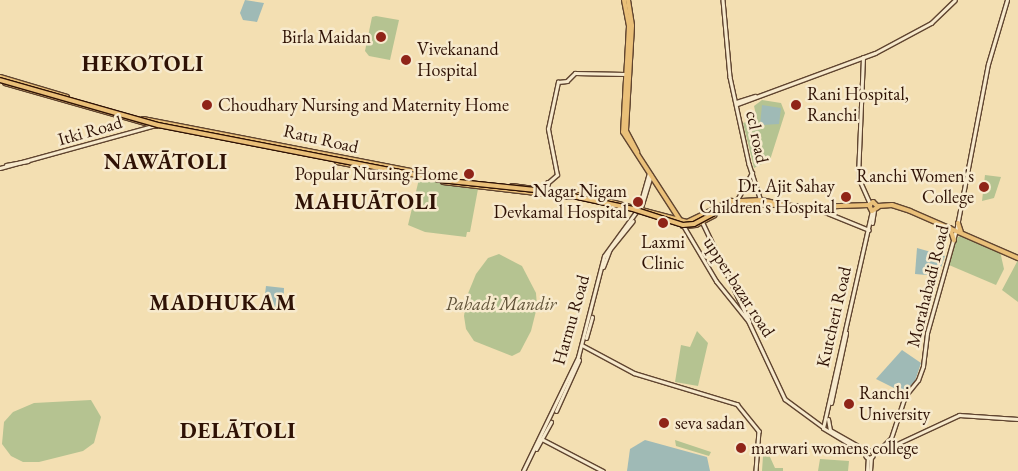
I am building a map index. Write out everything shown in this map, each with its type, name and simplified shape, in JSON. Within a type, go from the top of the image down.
[{"type":"main road","points":[[624,0],[629,26],[623,132],[684,225]]},
{"type":"main road","points":[[628,0],[632,26],[626,131],[650,174]]},
{"type":"main road","points":[[737,103],[863,57],[931,23],[954,0]]},
{"type":"main road","name":"Morahabadi Road","points":[[954,227],[988,64],[1007,0]]},
{"type":"main road","points":[[863,57],[858,170],[865,197],[873,211]]},
{"type":"main road","points":[[0,80],[158,125],[456,183],[554,192],[633,209],[684,225],[696,223],[726,206],[741,201],[814,207],[868,205],[874,202],[878,206],[897,206],[954,227],[962,233],[1018,258]]},
{"type":"main road","name":"Ratu Road","points":[[0,80],[155,124],[434,181],[482,189],[550,194],[639,210]]},
{"type":"main road","name":"Ratu Road","points":[[155,124],[445,178],[548,188],[639,210]]},
{"type":"main road","points":[[684,225],[741,201]]},
{"type":"main road","points":[[639,210],[684,225],[702,222],[741,201]]},
{"type":"main road","points":[[825,428],[873,211],[878,206]]},
{"type":"main road","points":[[814,207],[869,230]]},
{"type":"main road","name":"Harmu Road","points":[[524,471],[562,394],[583,345],[606,258],[639,210]]},
{"type":"main road","points":[[702,222],[748,322]]},
{"type":"main road","name":"upper bazar road","points":[[684,225],[716,281],[748,322]]},
{"type":"main road","points":[[954,227],[962,233]]},
{"type":"main road","points":[[954,227],[954,238]]},
{"type":"main road","name":"Kutcheri Road","points":[[825,428],[869,230]]},
{"type":"main road","points":[[954,238],[962,233]]},
{"type":"main road","name":"Morahabadi Road","points":[[871,453],[891,438],[905,396],[920,376],[927,333],[954,238]]},
{"type":"main road","points":[[871,453],[959,415],[1018,419]]},
{"type":"main road","points":[[825,428],[871,453]]},
{"type":"main road","points":[[825,428],[871,453]]},
{"type":"main road","points":[[868,471],[871,453]]},
{"type":"street","name":"ccl road","points":[[723,0],[730,77],[752,172],[741,201]]},
{"type":"street","points":[[542,188],[557,175],[548,129],[558,82],[567,81],[575,73],[625,74]]},
{"type":"street","name":"Itki Road","points":[[0,167],[29,161],[155,124]]},
{"type":"street","points":[[752,172],[762,202]]},
{"type":"street","points":[[639,210],[650,174]]},
{"type":"street","points":[[548,182],[548,188]]},
{"type":"street","name":"upper bazar road","points":[[748,322],[785,399],[825,428]]},
{"type":"street","points":[[583,345],[634,374],[734,402],[755,422],[760,431],[756,471]]},
{"type":"street","points":[[540,438],[603,471]]},
{"type":"green space","name":"Birla Maidan","points":[[372,17],[399,20],[390,60],[369,56],[365,51]]},
{"type":"green space","points":[[762,100],[781,103],[785,113],[770,160],[754,168],[743,123],[757,119],[754,106]]},
{"type":"green space","points":[[985,175],[1001,177],[994,198],[982,201]]},
{"type":"green space","points":[[419,179],[478,189],[470,232],[467,232],[466,237],[425,232],[408,225]]},
{"type":"green space","points":[[962,235],[1000,251],[1004,269],[996,285],[949,265],[956,238]]},
{"type":"green space","name":"Pahadi Mandir","points":[[499,254],[522,266],[536,293],[537,307],[531,331],[520,352],[512,356],[474,341],[466,329],[464,316],[467,296],[476,274],[488,258]]},
{"type":"green space","points":[[1018,260],[1018,302],[1002,290]]},
{"type":"green space","points":[[697,331],[708,343],[698,386],[675,382],[681,345],[690,347]]},
{"type":"green space","points":[[91,400],[101,417],[94,443],[83,451],[39,462],[23,462],[11,456],[2,444],[4,422],[13,412],[34,403]]},
{"type":"green space","points":[[675,440],[711,452],[709,456],[676,446]]},
{"type":"green space","points":[[763,456],[770,457],[775,468],[783,468],[783,471],[762,471]]},
{"type":"green space","points":[[820,459],[849,461],[848,471],[818,471]]},
{"type":"water","points":[[245,0],[264,3],[257,22],[243,20],[240,13]]},
{"type":"water","points":[[762,105],[781,108],[779,124],[760,125]]},
{"type":"water","points":[[917,248],[945,256],[938,276],[915,274]]},
{"type":"water","points":[[266,286],[284,288],[283,312],[263,311]]},
{"type":"water","points":[[902,350],[921,363],[915,381],[904,393],[876,379]]},
{"type":"water","points":[[645,440],[707,457],[710,471],[627,471],[630,449]]},
{"type":"place","name":"Birla Maidan","points":[[381,37]]},
{"type":"place","name":"Vivekanand Hospital","points":[[406,60]]},
{"type":"place","name":"Choudhary Nursing and Maternity Home","points":[[207,105]]},
{"type":"place","name":"Rani Hospital, Ranchi","points":[[796,105]]},
{"type":"place","name":"Popular Nursing Home","points":[[469,174]]},
{"type":"place","name":"Ranchi Women's College","points":[[984,187]]},
{"type":"place","name":"Dr. Ajit Sahay Children's Hospital","points":[[846,197]]},
{"type":"place","name":"Nagar Nigam Devkamal Hospital","points":[[638,202]]},
{"type":"place","name":"Laxmi Clinic","points":[[663,223]]},
{"type":"place","name":"Ranchi University","points":[[849,404]]},
{"type":"place","name":"seva sadan","points":[[664,423]]},
{"type":"place","name":"marwari womens college","points":[[741,448]]},
{"type":"district","name":"HEKOTOLI","points":[[143,64]]},
{"type":"district","name":"NAWĀTOLI","points":[[166,162]]},
{"type":"district","name":"MAHUĀTOLI","points":[[366,202]]},
{"type":"district","name":"MADHUKAM","points":[[223,303]]},
{"type":"district","name":"DELĀTOLI","points":[[238,431]]}]
